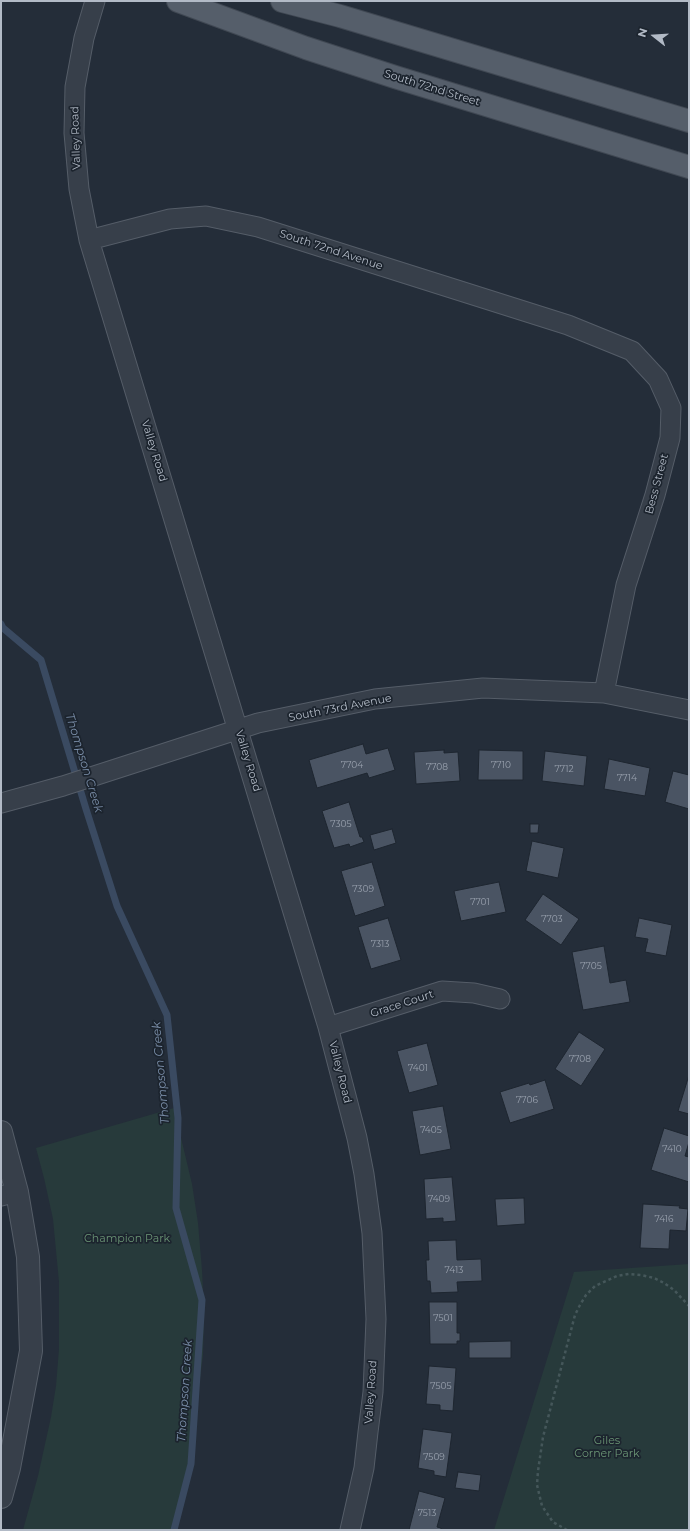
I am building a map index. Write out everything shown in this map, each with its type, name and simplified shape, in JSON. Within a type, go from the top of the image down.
[{"type":"main road","name":"South 72nd Street","points":[[178,1],[306,48],[395,77],[689,167]]},
{"type":"main road","points":[[282,1],[340,16],[689,122]]},
{"type":"street","name":"Valley Road","points":[[95,1],[84,38],[75,95],[74,133],[79,189],[90,240],[328,1027],[357,1138],[364,1174],[372,1233],[376,1319],[372,1392],[364,1468],[350,1530]]},
{"type":"street","name":"South 72nd Avenue","points":[[90,240],[170,219],[206,216],[258,227],[568,325]]},
{"type":"street","name":"Bess Street","points":[[568,325],[632,351],[658,380],[671,408],[670,438],[655,495],[626,585],[604,693]]},
{"type":"street","name":"South 73rd Avenue","points":[[1,804],[63,786],[258,723],[375,699],[476,689],[604,693],[689,710]]},
{"type":"street","name":"Grace Court","points":[[328,1027],[442,991],[474,993],[500,1000]]},
{"type":"street","points":[[1,1132],[9,1194],[28,1257],[31,1351],[9,1468],[1,1498]]},
{"type":"path","points":[[567,1530],[553,1522],[544,1510],[539,1496],[539,1456],[575,1316],[580,1305],[586,1295],[595,1286],[612,1278],[629,1274],[654,1278],[664,1283],[678,1294],[689,1306]]},
{"type":"green space","name":"Champion Park","points":[[174,1108],[192,1184],[198,1223],[204,1311],[203,1355],[193,1437],[185,1479],[172,1530],[23,1530],[38,1476],[51,1417],[56,1386],[59,1349],[59,1282],[53,1219],[36,1148]]},
{"type":"green space","name":"Giles Corner Park","points":[[689,1264],[689,1530],[494,1530],[574,1272]]},
{"type":"building","points":[[363,744],[366,754],[388,748],[395,770],[369,778],[367,773],[317,788],[309,760]]},
{"type":"building","points":[[444,750],[444,753],[458,752],[460,781],[416,784],[414,752]]},
{"type":"building","points":[[479,750],[523,751],[523,780],[478,780]]},
{"type":"building","points":[[545,751],[587,756],[584,786],[542,781]]},
{"type":"building","points":[[609,759],[650,768],[645,796],[604,789]]},
{"type":"building","points":[[673,771],[689,775],[689,809],[665,802]]},
{"type":"building","points":[[349,802],[360,837],[362,837],[364,842],[350,847],[349,844],[334,848],[322,811]]},
{"type":"building","points":[[530,824],[539,824],[538,833],[530,833]]},
{"type":"building","points":[[392,829],[396,843],[374,850],[370,835]]},
{"type":"building","points":[[532,841],[564,848],[558,878],[526,871]]},
{"type":"building","points":[[372,862],[385,906],[355,916],[341,871]]},
{"type":"building","points":[[499,882],[506,912],[461,921],[454,891]]},
{"type":"building","points":[[543,894],[579,919],[561,945],[525,920]]},
{"type":"building","points":[[388,918],[401,960],[371,969],[358,927]]},
{"type":"building","points":[[639,918],[672,925],[666,956],[645,952],[648,939],[635,937]]},
{"type":"building","points":[[604,946],[610,983],[626,980],[630,1002],[583,1010],[572,952]]},
{"type":"building","points":[[579,1032],[605,1049],[581,1086],[555,1069]]},
{"type":"building","points":[[427,1043],[438,1085],[409,1093],[397,1051]]},
{"type":"building","points":[[689,1075],[689,1114],[678,1111]]},
{"type":"building","points":[[545,1080],[554,1109],[510,1123],[500,1092],[529,1083],[530,1085]]},
{"type":"building","points":[[443,1106],[451,1149],[420,1155],[412,1111]]},
{"type":"building","points":[[664,1128],[689,1136],[685,1156],[689,1157],[689,1182],[651,1170]]},
{"type":"building","points":[[452,1177],[456,1221],[443,1222],[443,1218],[426,1219],[424,1179]]},
{"type":"building","points":[[524,1198],[525,1224],[497,1226],[495,1199]]},
{"type":"building","points":[[643,1204],[680,1206],[679,1208],[688,1209],[686,1231],[670,1230],[669,1249],[640,1248]]},
{"type":"building","points":[[456,1240],[457,1260],[481,1259],[482,1281],[457,1282],[458,1292],[431,1293],[430,1281],[427,1281],[426,1260],[429,1260],[428,1241]]},
{"type":"building","points":[[429,1302],[457,1302],[457,1333],[460,1333],[460,1341],[457,1341],[457,1344],[430,1344]]},
{"type":"building","points":[[511,1341],[511,1358],[469,1358],[469,1342]]},
{"type":"building","points":[[429,1366],[456,1368],[453,1411],[440,1410],[440,1405],[426,1404]]},
{"type":"building","points":[[423,1429],[452,1433],[446,1477],[434,1475],[434,1471],[418,1468]]},
{"type":"building","points":[[458,1472],[481,1475],[479,1491],[455,1488]]},
{"type":"building","points":[[419,1491],[445,1498],[437,1527],[441,1528],[441,1530],[409,1530]]},
{"type":"waterway","name":"Thompson Creek","points":[[1,624],[3,628],[41,660],[117,906],[167,1015],[178,1118],[176,1208],[202,1300],[191,1464],[174,1530]]}]
